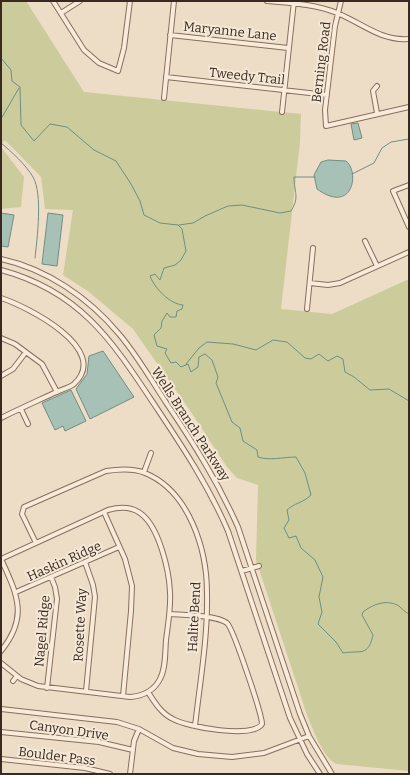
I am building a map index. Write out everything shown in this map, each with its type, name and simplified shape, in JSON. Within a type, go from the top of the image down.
[{"type":"street","points":[[53,1],[84,50],[99,63],[118,71],[124,48],[130,1]]},
{"type":"street","points":[[61,13],[80,1]]},
{"type":"street","points":[[164,98],[174,1]]},
{"type":"street","points":[[267,1],[294,2],[318,7],[337,13],[372,32],[386,37],[409,39]]},
{"type":"street","name":"Berning Road","points":[[341,1],[337,13],[325,110],[326,126],[377,113]]},
{"type":"street","points":[[282,112],[294,2]]},
{"type":"street","name":"Maryanne Lane","points":[[170,35],[288,48]]},
{"type":"street","name":"Tweedy Trail","points":[[166,77],[327,95]]},
{"type":"street","points":[[377,86],[374,91],[377,113],[409,107]]},
{"type":"street","points":[[409,185],[393,191],[409,227]]},
{"type":"street","points":[[365,241],[377,266]]},
{"type":"street","points":[[307,309],[313,248]]},
{"type":"street","points":[[310,283],[328,285],[340,283],[409,252]]},
{"type":"street","name":"Wells Branch Parkway","points":[[1,258],[25,266],[59,282],[94,308],[120,335],[210,469],[238,527],[309,736],[332,774]]},
{"type":"street","name":"Wells Branch Parkway","points":[[1,270],[38,283],[70,303],[87,316],[111,342],[201,475],[228,531],[283,698],[300,740],[320,774]]},
{"type":"street","points":[[1,298],[31,310],[52,323],[80,349],[83,360],[82,369],[74,383],[1,418]]},
{"type":"street","points":[[1,338],[26,352],[45,367],[57,392]]},
{"type":"street","points":[[1,376],[13,370],[26,352]]},
{"type":"street","points":[[21,409],[28,424]]},
{"type":"street","points":[[144,472],[151,453]]},
{"type":"street","name":"Halite Bend","points":[[36,543],[22,511],[24,507],[106,471],[118,470],[144,472],[160,481],[172,491],[189,518],[199,542],[205,563],[207,617],[195,726]]},
{"type":"street","points":[[1,650],[10,640],[15,628],[18,607],[16,592],[1,559],[104,512],[118,508],[131,509],[141,514],[149,523],[166,565],[170,592],[170,614],[163,672],[159,681],[148,692],[135,696],[47,688],[31,684],[17,676],[1,663]]},
{"type":"street","points":[[104,512],[128,569],[132,593],[123,696]]},
{"type":"street","name":"Haskin Ridge","points":[[16,592],[119,547]]},
{"type":"street","name":"Rosette Way","points":[[85,562],[95,596],[86,691]]},
{"type":"street","points":[[242,571],[259,566]]},
{"type":"street","name":"Nagel Ridge","points":[[47,688],[57,599],[55,587],[51,577]]},
{"type":"street","points":[[148,692],[157,706],[165,714],[186,724],[214,730],[234,731],[254,728],[262,724],[232,629],[227,623],[207,617],[170,614]]},
{"type":"street","points":[[13,682],[17,676]]},
{"type":"street","points":[[1,709],[117,722],[139,730],[173,748],[198,754],[232,757],[264,753],[309,736]]},
{"type":"street","points":[[130,774],[133,750],[139,730]]},
{"type":"street","name":"Canyon Drive","points":[[1,732],[99,742],[133,750]]},
{"type":"street","name":"Boulder Pass","points":[[1,759],[85,768],[110,774]]},
{"type":"green space","points":[[1,1],[26,1],[84,92],[301,114],[300,142],[281,309],[332,314],[409,279],[409,771],[337,764],[327,756],[319,743],[307,715],[256,560],[258,485],[237,478],[227,467],[189,409],[133,329],[89,292],[63,275],[73,210],[45,209],[41,177],[5,140],[1,145]]},
{"type":"green space","points":[[1,147],[24,177],[21,207],[1,209]]},
{"type":"shaded area","points":[[358,123],[362,138],[354,140],[351,124]]},
{"type":"shaded area","points":[[328,160],[346,161],[350,166],[352,182],[350,189],[346,194],[339,197],[329,196],[317,189],[314,175],[321,162]]},
{"type":"shaded area","points":[[1,213],[14,215],[8,247],[1,246]]},
{"type":"shaded area","points":[[48,213],[63,215],[57,266],[42,264]]},
{"type":"shaded area","points":[[103,351],[134,397],[90,419],[76,389],[87,374],[89,356]]},
{"type":"shaded area","points":[[71,390],[86,421],[65,431],[63,426],[55,430],[42,403]]},
{"type":"waterway","points":[[1,58],[11,70],[12,81],[20,87],[21,125],[34,141],[50,124],[67,127],[94,150],[116,161],[140,201],[144,215],[160,223],[178,225],[182,229],[186,251],[181,260],[175,265],[164,268],[160,280],[155,274],[150,276],[155,286],[168,299],[183,305],[182,309],[177,311],[176,317],[170,317],[167,313],[162,321],[161,328],[154,335],[157,346],[167,349],[165,353],[171,363],[176,362],[181,367],[188,364],[191,372],[198,367],[199,357],[205,354],[212,360],[218,377],[216,383],[232,422],[240,428],[243,441],[257,450],[258,457],[272,459],[296,457],[305,473],[311,495],[287,510],[289,520],[284,528],[289,538],[296,536],[301,548],[315,560],[323,577],[319,597],[322,612],[318,624],[336,642],[343,653],[359,652],[366,650],[369,647],[373,635],[362,615],[363,612],[380,603],[390,603],[399,606],[409,614]]},
{"type":"waterway","points":[[1,119],[19,88]]},
{"type":"waterway","points":[[352,174],[374,163],[382,148],[391,142],[409,139]]},
{"type":"waterway","points":[[1,143],[27,168],[36,185],[39,205],[35,258]]},
{"type":"waterway","points":[[179,225],[193,223],[228,206],[242,205],[280,213],[291,211],[296,198],[294,177],[315,177]]},
{"type":"waterway","points":[[186,364],[199,348],[207,342],[233,344],[256,350],[273,340],[287,342],[305,358],[311,359],[319,354],[328,361],[337,356],[343,359],[345,372],[354,377],[370,390],[389,389],[409,401]]}]
